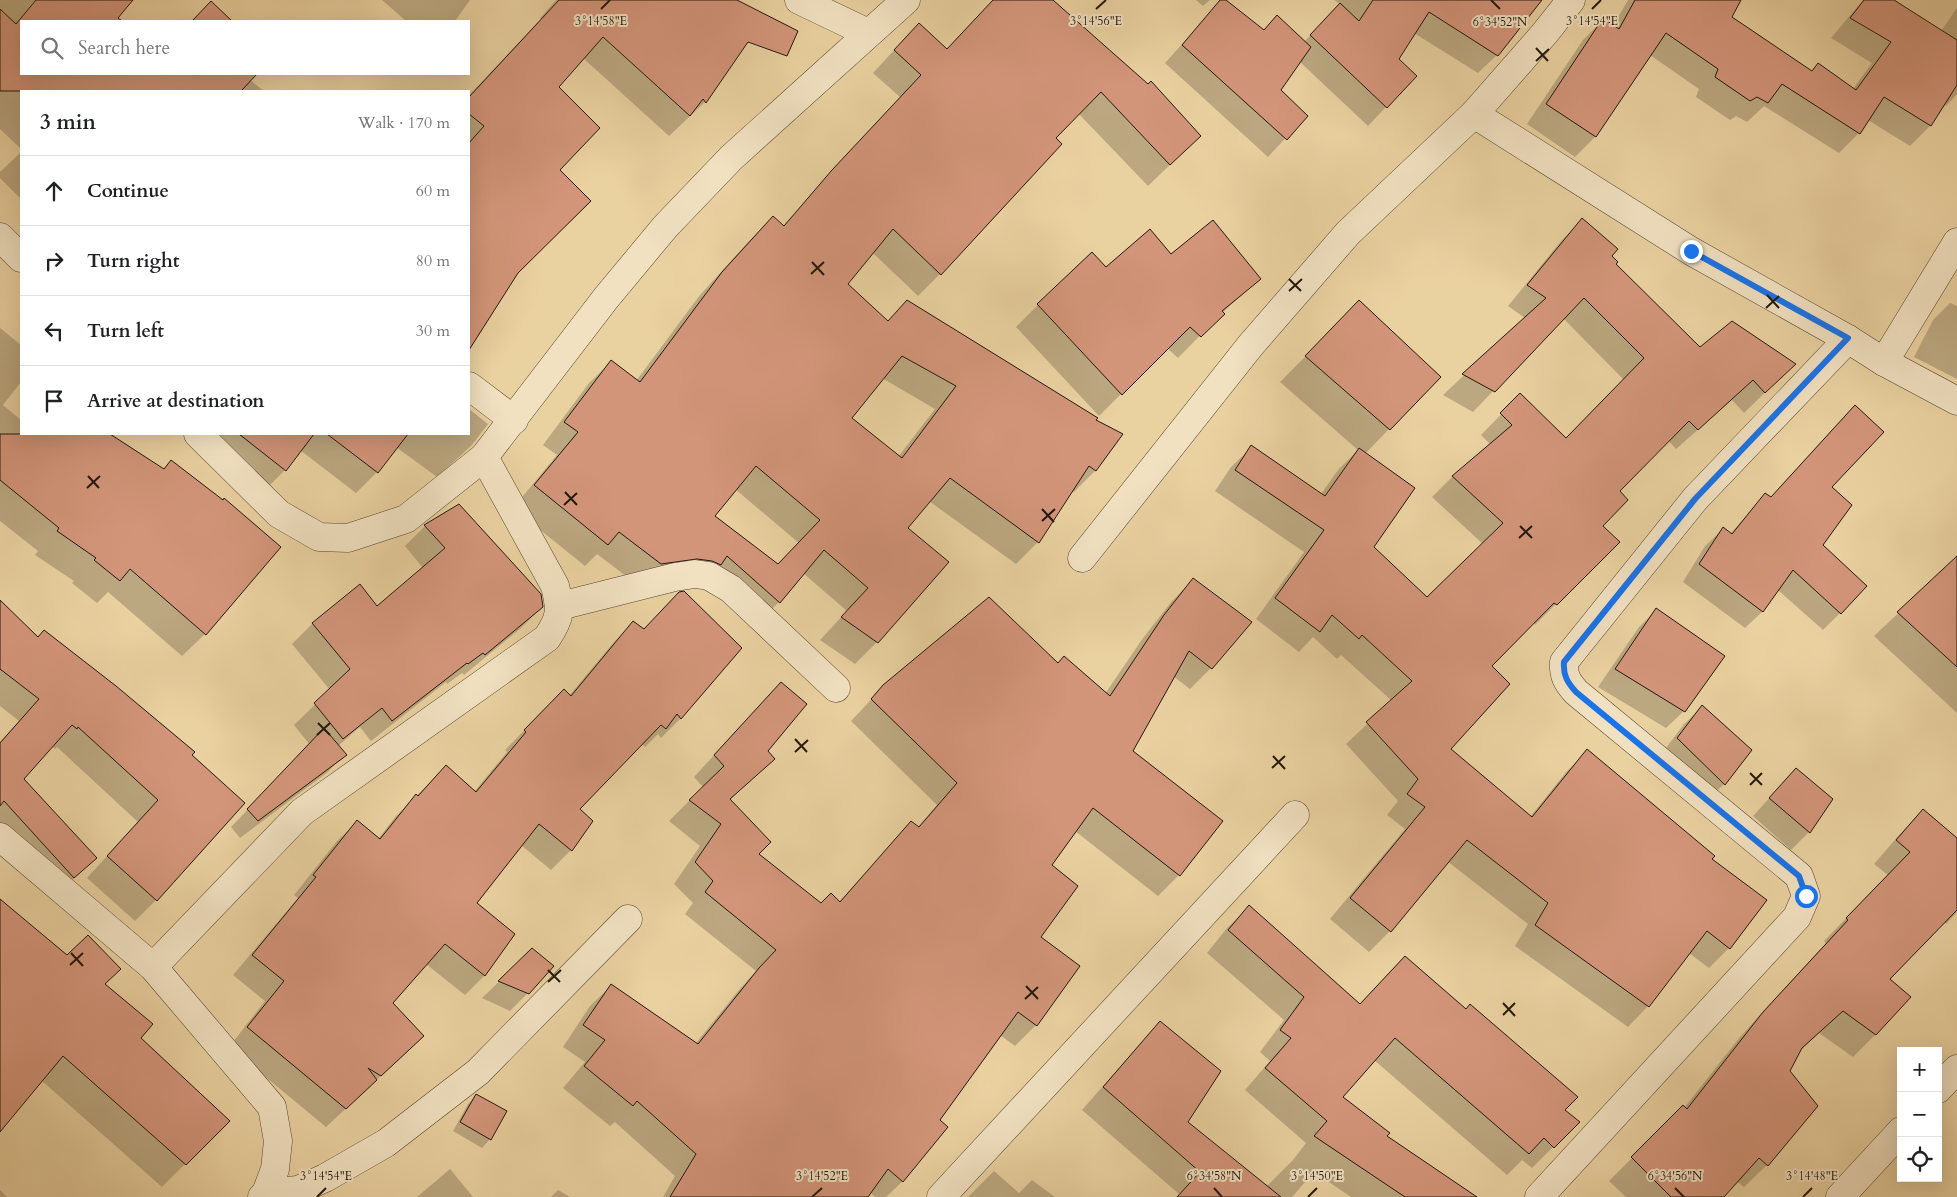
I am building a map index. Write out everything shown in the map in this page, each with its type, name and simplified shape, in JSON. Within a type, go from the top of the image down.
[{"type":"street","points":[[799,0],[868,33]]},
{"type":"street","points":[[199,435],[279,514],[319,537],[348,538],[406,519],[484,457],[606,298],[665,227],[731,158],[906,0]]},
{"type":"street","points":[[1082,558],[1250,346],[1348,233],[1474,114],[1545,33],[1570,0]]},
{"type":"street","points":[[1474,114],[1691,251],[1848,338],[1884,362],[1957,401]]},
{"type":"street","points":[[0,237],[20,257]]},
{"type":"street","points":[[1884,362],[1957,242]]},
{"type":"street","points":[[1539,1197],[1797,917],[1806,896],[1799,876],[1576,692],[1567,681],[1563,671],[1564,662],[1695,499],[1848,338]]},
{"type":"street","points":[[470,387],[514,420]]},
{"type":"street","points":[[154,967],[302,812],[547,638],[556,625],[560,606],[555,586],[484,457]]},
{"type":"street","points":[[560,606],[675,577],[695,574],[709,576],[732,589],[836,688]]},
{"type":"street","points":[[940,1197],[1295,815]]},
{"type":"street","points":[[0,837],[154,967],[272,1107],[278,1141],[275,1169],[264,1195]]},
{"type":"street","points":[[264,1195],[298,1190],[326,1178],[394,1137],[478,1072],[628,919]]},
{"type":"street","points":[[1942,1085],[1957,1069]]},
{"type":"street","points":[[1840,1197],[1897,1135]]},
{"type":"building","points":[[36,0],[133,0],[118,18],[121,20],[20,20],[20,75],[256,75],[242,90],[0,91],[0,9],[16,24]]},
{"type":"building","points":[[559,0],[737,0],[798,31],[787,56],[748,42],[706,103],[703,99],[690,116],[603,37],[559,87],[600,128],[560,170],[591,201],[518,273],[470,348],[470,142],[484,126],[470,115],[470,96]]},
{"type":"building","points":[[993,0],[1053,0],[1148,84],[1151,81],[1201,136],[1170,165],[1101,92],[1056,138],[1062,144],[941,275],[893,229],[848,284],[888,321],[907,300],[1098,418],[1096,420],[1123,434],[1096,471],[1089,466],[1039,543],[950,478],[908,528],[949,562],[878,643],[841,617],[868,588],[824,550],[780,603],[727,556],[721,565],[712,561],[697,559],[661,564],[619,532],[608,545],[534,485],[578,432],[564,422],[611,360],[640,382],[722,272],[773,216],[784,226],[832,170],[921,75],[894,50],[919,23],[947,49]],"holes":[[[902,356],[956,386],[902,458],[852,418]],[[756,466],[820,520],[778,564],[715,516]]]},
{"type":"building","points":[[1220,0],[1226,0],[1264,30],[1277,15],[1311,47],[1281,90],[1308,116],[1287,140],[1182,45]]},
{"type":"building","points":[[1373,0],[1542,0],[1498,56],[1429,12],[1399,59],[1417,76],[1387,108],[1310,35],[1340,3],[1359,21]]},
{"type":"building","points":[[1635,0],[1741,0],[1732,17],[1812,71],[1818,63],[1856,90],[1891,42],[1850,18],[1864,0],[1894,0],[1957,40],[1957,85],[1931,126],[1884,97],[1860,134],[1782,84],[1768,103],[1757,97],[1750,101],[1715,77],[1718,69],[1666,33],[1596,137],[1546,104],[1603,18],[1619,29]]},
{"type":"building","points":[[211,1],[231,20],[193,20]]},
{"type":"building","points":[[1582,218],[1618,249],[1612,256],[1618,262],[1616,264],[1700,347],[1732,321],[1796,364],[1765,393],[1753,380],[1698,430],[1689,421],[1620,491],[1628,500],[1603,526],[1620,542],[1557,605],[1554,603],[1492,666],[1510,684],[1451,749],[1532,817],[1587,749],[1715,856],[1712,859],[1767,900],[1730,949],[1707,931],[1649,1007],[1535,925],[1548,903],[1467,840],[1391,932],[1350,898],[1425,807],[1407,794],[1418,779],[1366,722],[1412,681],[1362,635],[1359,639],[1332,615],[1320,632],[1275,598],[1324,530],[1235,470],[1251,445],[1325,496],[1359,448],[1415,488],[1374,547],[1427,597],[1503,523],[1452,476],[1512,425],[1500,413],[1520,393],[1566,438],[1644,358],[1584,298],[1495,392],[1462,374],[1546,298],[1527,285]]},
{"type":"building","points":[[1213,220],[1261,279],[1222,311],[1225,314],[1201,337],[1190,327],[1122,395],[1037,304],[1092,252],[1106,267],[1150,229],[1171,254]]},
{"type":"building","points":[[1359,300],[1441,377],[1390,430],[1305,356]]},
{"type":"building","points":[[1855,405],[1884,432],[1832,487],[1852,505],[1823,545],[1867,586],[1841,614],[1793,570],[1763,612],[1699,564],[1723,527],[1732,534],[1765,493],[1771,497]]},
{"type":"building","points":[[0,434],[112,435],[164,469],[171,460],[223,500],[224,498],[281,547],[206,635],[130,569],[120,581],[94,560],[96,558],[57,531],[59,528],[0,480]]},
{"type":"building","points":[[240,435],[313,435],[286,471]]},
{"type":"building","points":[[328,435],[407,435],[378,473]]},
{"type":"building","points":[[459,504],[541,594],[543,607],[485,655],[483,653],[467,663],[392,721],[382,708],[343,739],[314,703],[350,669],[312,623],[360,584],[377,606],[445,548],[424,525]]},
{"type":"building","points":[[1957,556],[1957,667],[1897,612]]},
{"type":"building","points":[[1193,578],[1252,622],[1212,669],[1189,651],[1133,751],[1223,821],[1180,876],[1093,808],[1052,865],[1078,886],[1041,937],[1080,966],[1037,1026],[1018,1012],[940,1120],[948,1127],[903,1182],[888,1169],[868,1197],[670,1197],[696,1154],[637,1101],[633,1106],[584,1066],[605,1040],[583,1025],[611,984],[698,1044],[759,968],[776,950],[705,892],[713,881],[695,862],[721,824],[689,800],[724,766],[714,755],[781,682],[807,704],[768,751],[775,759],[730,799],[771,842],[759,854],[821,903],[831,893],[840,902],[911,821],[919,827],[957,783],[871,699],[883,685],[989,597],[1058,663],[1064,656],[1110,696],[1164,615]]},
{"type":"building","points":[[684,591],[742,648],[681,719],[677,714],[666,729],[661,725],[580,809],[593,821],[572,851],[539,824],[477,903],[515,934],[485,976],[445,944],[393,1003],[424,1036],[381,1076],[368,1068],[377,1080],[346,1109],[247,1027],[284,981],[252,955],[316,877],[313,875],[357,820],[380,839],[416,794],[418,796],[446,765],[476,792],[526,732],[524,730],[564,689],[571,696],[633,621],[644,629],[679,592]]},
{"type":"building","points":[[0,600],[38,637],[44,630],[116,686],[195,752],[192,755],[245,803],[157,901],[107,856],[158,800],[78,727],[77,729],[72,725],[24,779],[97,858],[74,878],[4,801],[0,806],[0,743],[39,699],[0,669]]},
{"type":"building","points":[[1656,608],[1725,656],[1685,712],[1615,669]]},
{"type":"building","points":[[1702,705],[1752,750],[1725,785],[1677,738]]},
{"type":"building","points":[[324,728],[347,755],[258,821],[247,809]]},
{"type":"building","points":[[1796,768],[1833,799],[1810,833],[1769,798]]},
{"type":"building","points":[[1923,809],[1957,838],[1957,910],[1890,979],[1911,997],[1876,1035],[1843,1011],[1802,1048],[1790,1071],[1818,1106],[1768,1166],[1759,1158],[1724,1197],[1671,1197],[1631,1157],[1683,1105],[1687,1109],[1763,1012],[1848,920],[1846,918],[1910,852],[1896,840]]},
{"type":"building","points":[[0,899],[67,955],[88,935],[121,969],[105,984],[153,1024],[141,1038],[230,1121],[186,1165],[63,1056],[0,1132]]},
{"type":"building","points":[[1249,905],[1360,1004],[1405,956],[1466,1009],[1470,1004],[1578,1097],[1565,1110],[1580,1122],[1554,1148],[1544,1138],[1529,1154],[1395,1038],[1343,1097],[1390,1133],[1387,1136],[1477,1197],[1405,1197],[1314,1136],[1327,1121],[1265,1068],[1291,1038],[1280,1030],[1304,997],[1228,930]]},
{"type":"building","points":[[532,948],[554,966],[529,994],[498,981]]},
{"type":"building","points":[[1160,1021],[1221,1071],[1188,1122],[1281,1197],[1177,1197],[1200,1172],[1103,1087]]},
{"type":"building","points":[[476,1094],[507,1111],[491,1140],[460,1122]]},
{"type":"route","points":[[1691,251],[1848,338],[1695,499],[1564,662],[1563,671],[1567,681],[1576,692],[1799,876],[1806,896]]}]
